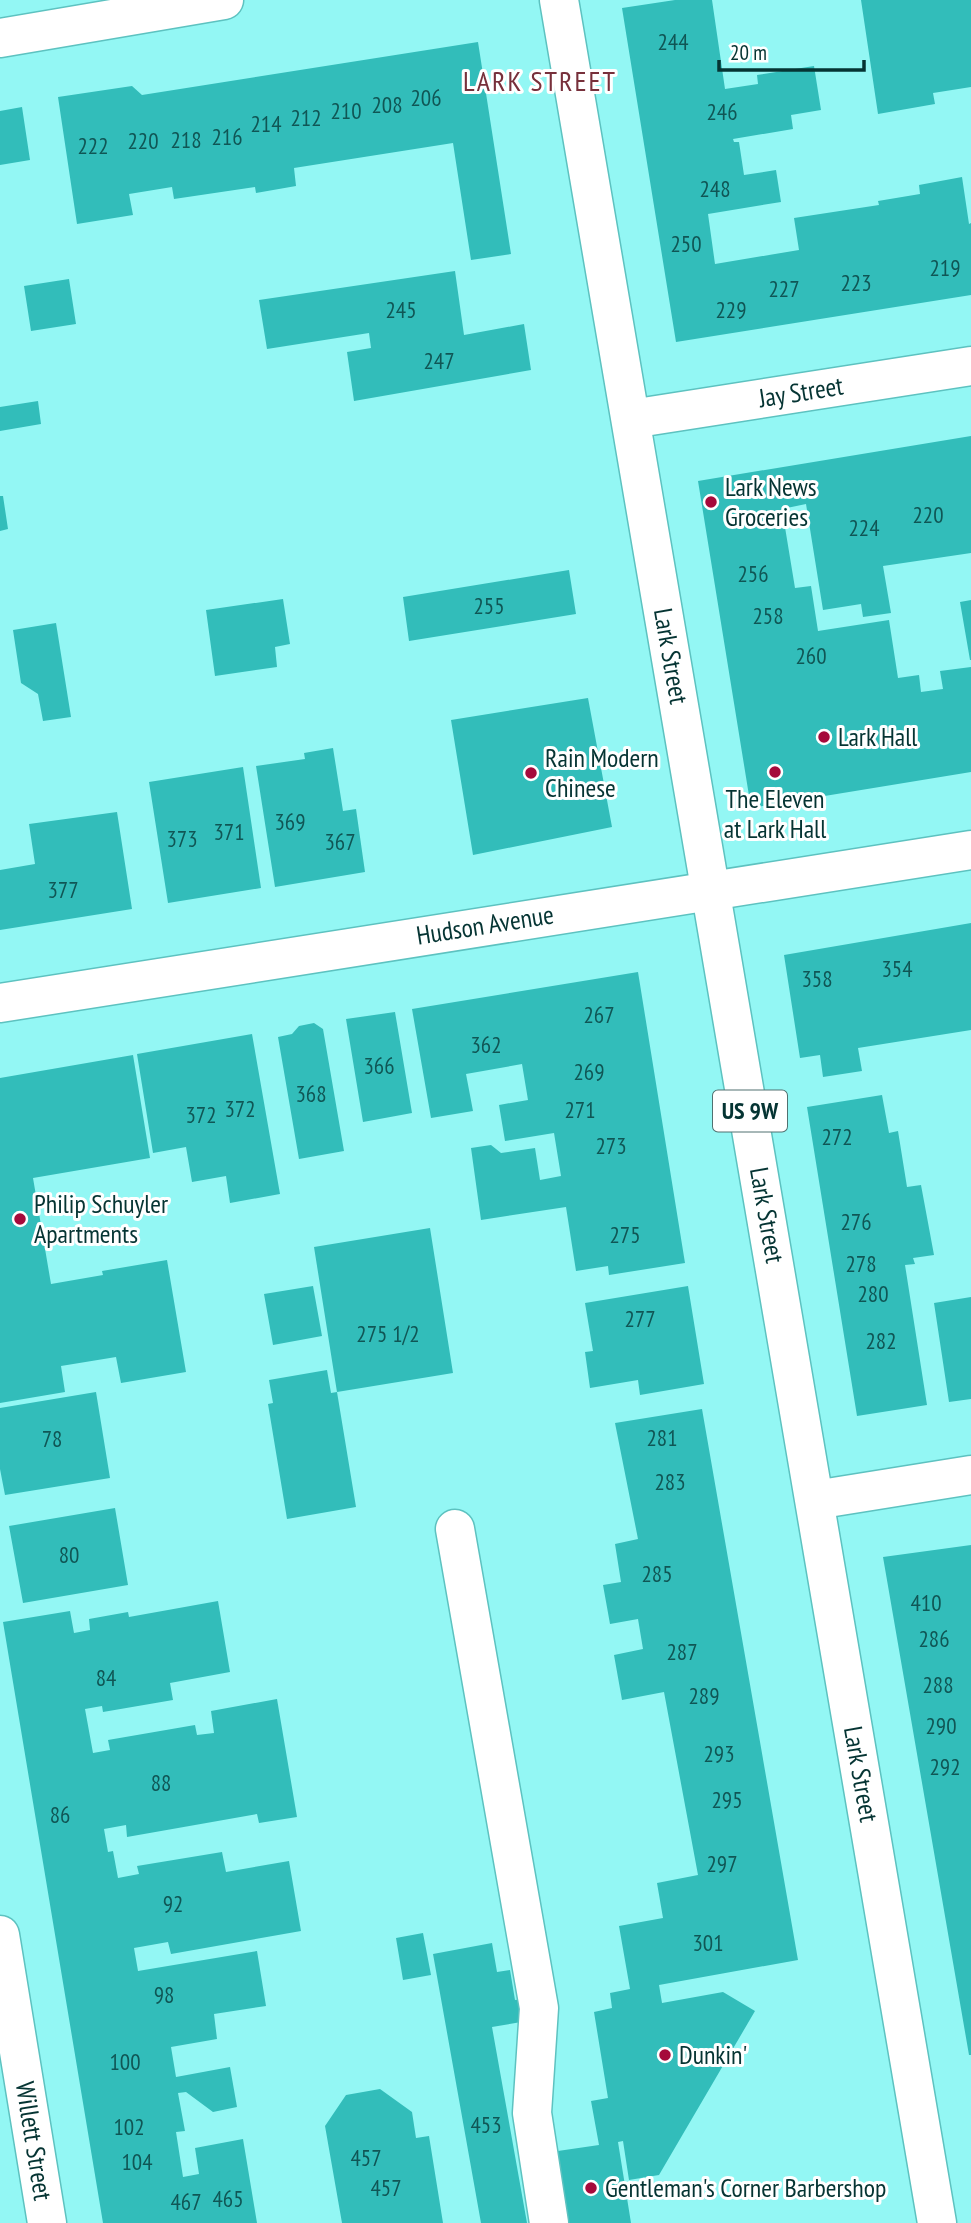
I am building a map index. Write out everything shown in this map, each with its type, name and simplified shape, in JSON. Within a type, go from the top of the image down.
[{"type":"main road","points":[[0,38],[224,0]]},
{"type":"main road","name":"Lark Street","points":[[559,0],[937,2223]]},
{"type":"main road","name":"Jay Street","points":[[631,419],[971,366]]},
{"type":"main road","name":"Hudson Avenue","points":[[0,1003],[971,850]]},
{"type":"main road","points":[[815,1500],[971,1475]]},
{"type":"main road","points":[[455,1529],[539,2008],[532,2113],[549,2223]]},
{"type":"main road","name":"Willett Street","points":[[0,1935],[47,2223]]},
{"type":"building","points":[[675,0],[712,0],[725,89],[758,84],[757,75],[814,66],[821,110],[791,115],[793,129],[733,139],[734,142],[739,142],[744,175],[776,170],[781,202],[708,214],[715,264],[799,250],[794,218],[879,205],[878,201],[920,194],[919,185],[962,177],[969,224],[971,223],[971,295],[676,342],[622,8]]},
{"type":"building","points":[[861,0],[971,0],[971,87],[933,93],[935,104],[878,114]]},
{"type":"building","points":[[478,42],[511,254],[471,260],[453,143],[294,168],[296,186],[256,193],[255,187],[174,199],[172,187],[129,194],[133,215],[77,224],[58,97],[132,86],[142,95]]},
{"type":"building","points":[[22,107],[30,160],[0,165],[0,111]]},
{"type":"building","points":[[455,271],[464,335],[524,324],[531,370],[354,401],[347,352],[371,348],[369,333],[267,349],[259,300]]},
{"type":"building","points":[[69,279],[76,324],[31,331],[24,286]]},
{"type":"building","points":[[38,401],[41,424],[0,431],[0,407]]},
{"type":"building","points":[[971,436],[971,553],[883,566],[891,613],[863,617],[861,604],[823,610],[806,504],[782,509],[795,588],[811,586],[818,631],[889,620],[898,678],[919,675],[921,692],[943,689],[940,671],[971,667],[971,772],[751,808],[698,481]]},
{"type":"building","points":[[0,496],[3,496],[8,529],[0,531]]},
{"type":"building","points":[[569,570],[576,614],[409,641],[403,597]]},
{"type":"building","points":[[283,599],[290,644],[275,647],[277,667],[215,676],[206,610]]},
{"type":"building","points":[[971,600],[971,660],[970,660],[960,602]]},
{"type":"building","points":[[56,623],[71,717],[43,721],[38,694],[21,683],[13,630]]},
{"type":"building","name":"Rain Modern Chinese","points":[[588,698],[612,827],[473,855],[451,720]]},
{"type":"building","points":[[333,748],[343,811],[356,809],[365,872],[275,887],[256,766],[305,759],[304,753]]},
{"type":"building","points":[[243,767],[261,888],[168,903],[149,782]]},
{"type":"building","points":[[117,812],[132,909],[0,930],[0,870],[35,864],[29,824]]},
{"type":"building","points":[[971,923],[971,1030],[858,1048],[862,1071],[823,1077],[820,1055],[800,1058],[784,955]]},
{"type":"building","points":[[638,972],[685,1263],[609,1275],[608,1266],[576,1271],[566,1207],[481,1220],[471,1148],[491,1145],[501,1153],[535,1148],[540,1180],[561,1176],[554,1133],[505,1141],[499,1105],[528,1100],[522,1064],[466,1074],[473,1111],[431,1118],[412,1009]]},
{"type":"building","points":[[395,1012],[412,1113],[363,1122],[346,1019]]},
{"type":"building","points":[[314,1023],[323,1029],[344,1151],[299,1159],[278,1037],[292,1034],[299,1026]]},
{"type":"building","points":[[252,1034],[280,1194],[230,1203],[226,1176],[192,1182],[186,1147],[153,1153],[137,1054]]},
{"type":"building","name":"Philip Schuyler Apartments","points":[[133,1055],[150,1158],[33,1178],[51,1284],[103,1275],[102,1271],[167,1260],[186,1372],[121,1383],[116,1357],[61,1366],[65,1392],[0,1403],[0,1078]]},
{"type":"building","points":[[882,1095],[889,1133],[898,1131],[907,1187],[921,1185],[934,1255],[913,1258],[915,1264],[905,1265],[927,1405],[857,1416],[807,1107]]},
{"type":"building","points":[[430,1228],[453,1373],[337,1392],[314,1247]]},
{"type":"building","points":[[313,1286],[322,1336],[273,1345],[264,1294]]},
{"type":"building","points":[[688,1286],[704,1384],[640,1395],[638,1380],[590,1388],[585,1352],[593,1351],[585,1303]]},
{"type":"building","points":[[971,1297],[971,1399],[949,1402],[934,1303]]},
{"type":"building","points":[[327,1370],[331,1393],[337,1392],[356,1507],[287,1519],[268,1404],[273,1403],[269,1380]]},
{"type":"building","points":[[96,1392],[110,1478],[5,1495],[0,1469],[0,1408]]},
{"type":"building","points":[[702,1409],[798,1960],[659,1985],[662,2003],[723,1992],[755,2011],[659,2175],[629,2180],[623,2141],[618,2142],[631,2223],[562,2223],[551,2152],[599,2145],[591,2101],[608,2098],[594,2012],[612,2008],[610,1993],[630,1989],[619,1926],[663,1918],[657,1883],[698,1875],[664,1692],[622,1700],[614,1655],[643,1649],[638,1619],[610,1624],[603,1585],[621,1582],[615,1544],[638,1539],[615,1423]]},
{"type":"building","points":[[115,1508],[128,1585],[23,1603],[9,1526]]},
{"type":"building","points":[[971,1545],[971,2055],[969,2055],[883,1557]]},
{"type":"building","points":[[218,1601],[230,1672],[170,1683],[173,1700],[103,1712],[102,1706],[85,1709],[93,1753],[110,1750],[108,1740],[195,1725],[197,1735],[214,1733],[211,1711],[277,1699],[297,1817],[259,1823],[257,1814],[127,1837],[126,1825],[104,1829],[108,1852],[113,1851],[118,1878],[139,1874],[137,1866],[222,1852],[226,1872],[289,1861],[301,1931],[171,1954],[168,1942],[134,1948],[138,1971],[257,1951],[266,2006],[214,2014],[217,2039],[171,2047],[176,2077],[230,2067],[237,2107],[213,2112],[186,2092],[178,2093],[185,2131],[176,2132],[183,2177],[199,2174],[195,2148],[243,2139],[257,2223],[103,2223],[3,1622],[70,1611],[74,1633],[90,1630],[89,1619],[128,1612],[129,1617]]},
{"type":"building","points":[[423,1933],[431,1975],[403,1980],[396,1938]]},
{"type":"building","points":[[492,1943],[497,1972],[510,1970],[515,2000],[523,1999],[527,2021],[492,2027],[527,2223],[481,2223],[433,1954]]},
{"type":"building","points":[[380,2089],[412,2112],[416,2138],[429,2136],[443,2223],[342,2223],[325,2126],[346,2095]]},
{"type":"place","name":"Lark News Groceries","points":[[711,502]]},
{"type":"place","name":"Lark Hall","points":[[824,737]]},
{"type":"place","name":"The Eleven at Lark Hall","points":[[775,772]]},
{"type":"place","name":"Rain Modern Chinese","points":[[531,773]]},
{"type":"place","name":"Philip Schuyler Apartments","points":[[20,1219]]},
{"type":"place","name":"Dunkin'","points":[[665,2055]]},
{"type":"place","name":"Gentleman's Corner Barbershop","points":[[591,2188]]},
{"type":"district","name":"LARK STREET","points":[[540,81]]}]
